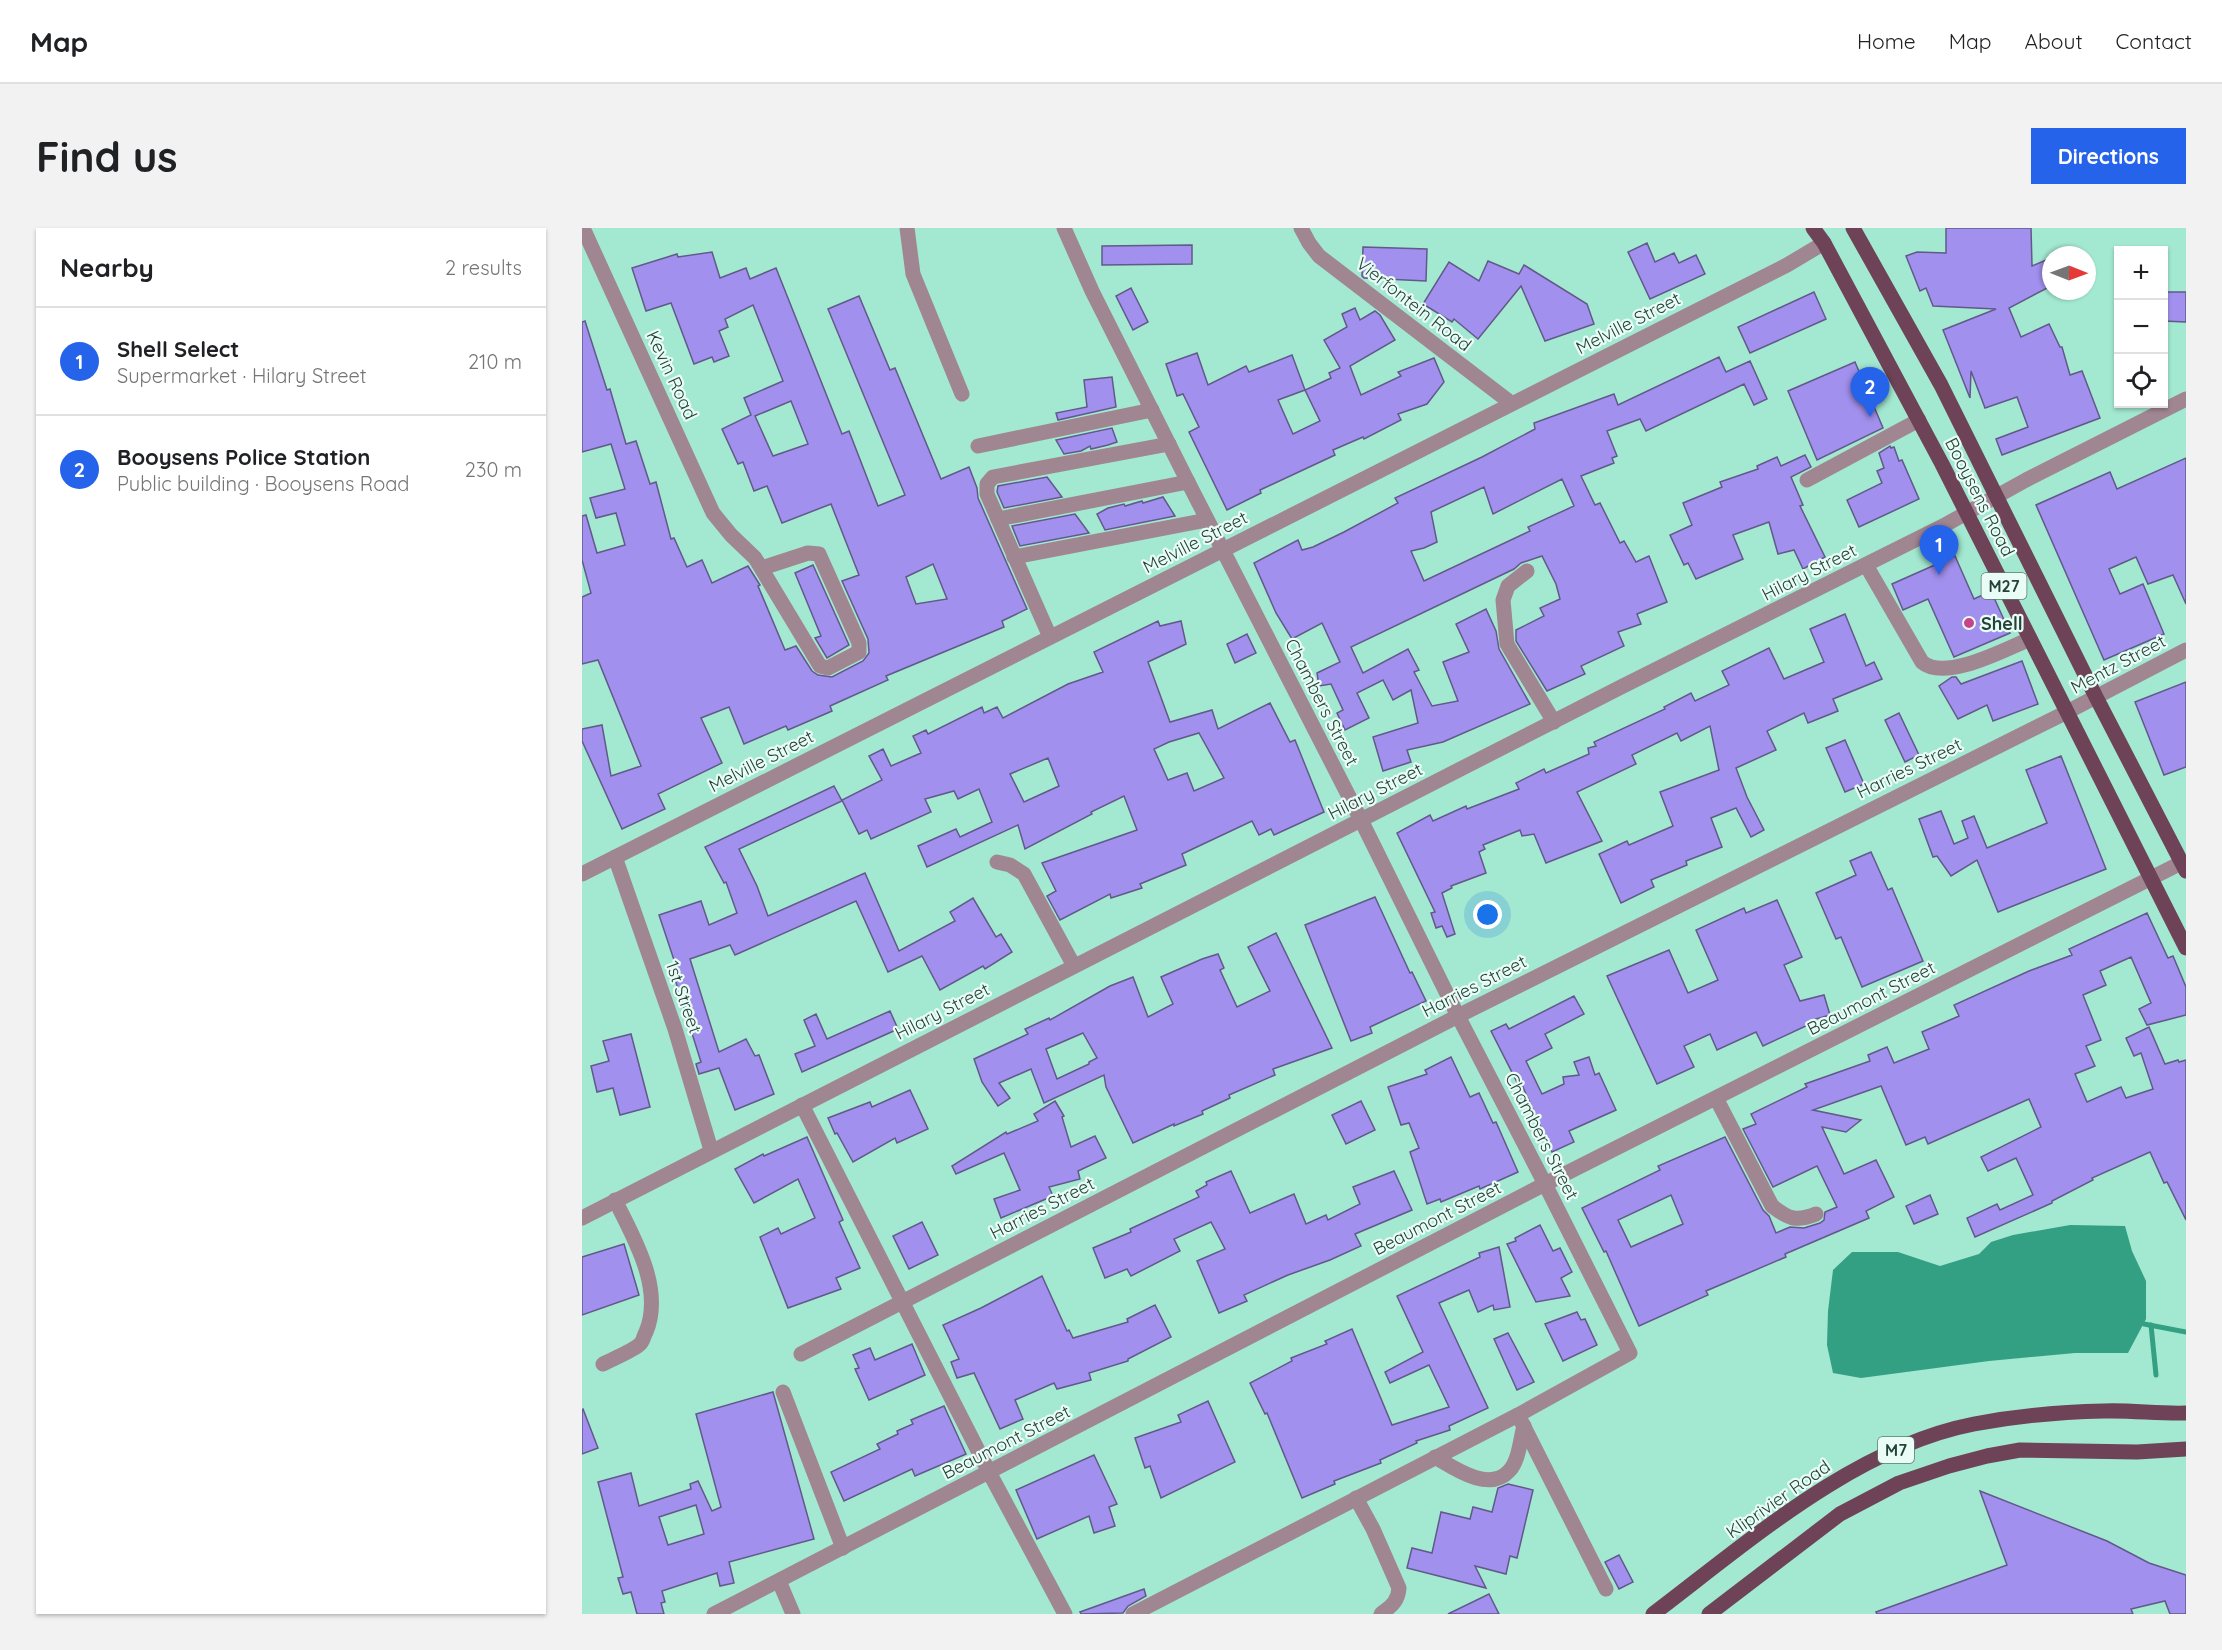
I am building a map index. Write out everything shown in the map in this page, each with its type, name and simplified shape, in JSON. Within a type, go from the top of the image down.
[{"type":"main road","name":"Booysens Road","points":[[1813,228],[1824,243],[1919,420],[2186,948]]},
{"type":"main road","name":"Booysens Road","points":[[1853,228],[1941,385],[2096,697],[2184,867]]},
{"type":"main road","name":"Kliprivier Road","points":[[1653,1614],[1827,1485],[1880,1457],[1923,1438],[1971,1424],[2015,1417],[2105,1411],[2185,1413]]},
{"type":"main road","name":"M7","points":[[1709,1614],[1840,1514],[1899,1484],[1949,1466],[2020,1450],[2137,1452],[2186,1449]]},
{"type":"main road","points":[[2137,1452],[2186,1458]]},
{"type":"street","name":"Kevin Road","points":[[583,228],[713,513],[731,535],[755,558],[822,667],[828,668],[859,652],[859,643],[819,554],[808,553],[762,568]]},
{"type":"street","points":[[907,228],[913,273],[962,394]]},
{"type":"street","name":"Chambers Street","points":[[1064,228],[1092,291],[1222,550],[1630,1353],[1521,1421]]},
{"type":"street","name":"Vierfontein Road","points":[[1301,228],[1319,255],[1511,403]]},
{"type":"street","name":"Melville Street","points":[[582,874],[1787,265],[1824,243]]},
{"type":"street","name":"Hilary Street","points":[[582,1218],[711,1150],[1866,565],[2186,399]]},
{"type":"street","points":[[978,446],[1152,410]]},
{"type":"street","points":[[1807,480],[1919,420]]},
{"type":"street","points":[[1050,637],[987,494],[987,484],[993,477],[1169,444]]},
{"type":"street","points":[[998,519],[1188,482]]},
{"type":"street","points":[[1014,557],[1207,520]]},
{"type":"street","points":[[1866,565],[1922,662],[1932,668],[1965,666],[2030,639]]},
{"type":"street","points":[[1527,571],[1508,586],[1503,600],[1507,644],[1554,722]]},
{"type":"street","name":"Mentz Street","points":[[2067,712],[2186,650]]},
{"type":"street","name":"Harries Street","points":[[801,1354],[1458,1016],[2067,712]]},
{"type":"street","name":"1st Street","points":[[615,857],[675,1029],[711,1150]]},
{"type":"street","points":[[997,862],[1010,865],[1024,874],[1074,966]]},
{"type":"street","name":"Beaumont Street","points":[[714,1614],[1716,1098],[2150,879],[2184,867]]},
{"type":"street","points":[[1716,1098],[1772,1206],[1783,1215],[1801,1220],[1816,1214]]},
{"type":"street","points":[[802,1105],[989,1472],[1065,1614]]},
{"type":"street","points":[[603,1364],[640,1344],[650,1322],[652,1302],[648,1277],[634,1238],[615,1200]]},
{"type":"street","points":[[783,1392],[843,1548]]},
{"type":"street","points":[[1435,1457],[1483,1480],[1496,1479],[1509,1471],[1517,1454],[1521,1421]]},
{"type":"street","points":[[1133,1614],[1435,1457],[1521,1421]]},
{"type":"street","points":[[1521,1421],[1606,1589]]},
{"type":"street","points":[[1356,1498],[1373,1529],[1399,1588],[1395,1603],[1381,1614]]},
{"type":"street","points":[[779,1581],[793,1614]]},
{"type":"shaded area","points":[[2070,1225],[2125,1226],[2132,1251],[2146,1281],[2146,1319],[2128,1353],[2075,1353],[1989,1361],[1861,1378],[1833,1373],[1827,1345],[1833,1270],[1852,1252],[1898,1252],[1940,1266],[1979,1254],[1991,1242],[2013,1235]]},
{"type":"building","points":[[1946,228],[2031,228],[2032,266],[2042,262],[2042,291],[2009,308],[2021,337],[2049,324],[2062,347],[2070,375],[2082,371],[2100,418],[2002,455],[1996,439],[2028,427],[2017,397],[1985,408],[1971,371],[1970,398],[1943,330],[1996,309],[1933,306],[1926,288],[1920,291],[1906,256],[1917,252],[1946,253]]},
{"type":"building","points":[[1647,243],[1655,262],[1674,253],[1679,263],[1696,255],[1705,274],[1650,299],[1628,252]]},
{"type":"building","points":[[1192,245],[1192,264],[1102,265],[1102,246]]},
{"type":"building","points":[[1363,247],[1427,249],[1426,281],[1364,278],[1362,276]]},
{"type":"building","points":[[712,252],[720,278],[746,268],[750,279],[776,268],[842,434],[849,431],[878,506],[905,495],[828,309],[859,296],[890,370],[895,368],[941,479],[969,467],[977,488],[978,498],[1027,609],[1002,621],[1004,627],[886,676],[888,680],[830,706],[832,711],[788,730],[786,726],[744,744],[729,707],[701,718],[722,763],[658,794],[665,809],[622,829],[582,741],[582,729],[602,725],[611,776],[641,766],[598,660],[582,664],[582,597],[591,593],[582,560],[582,516],[586,515],[597,553],[625,545],[616,513],[596,518],[590,498],[625,489],[611,444],[582,452],[582,322],[585,321],[607,390],[610,389],[626,444],[636,441],[650,484],[656,482],[671,539],[674,538],[687,567],[702,560],[712,583],[748,566],[760,585],[758,586],[785,650],[796,646],[812,671],[818,675],[832,677],[863,661],[869,653],[868,639],[842,581],[859,575],[831,504],[782,523],[767,486],[754,491],[743,462],[738,464],[722,429],[751,415],[744,398],[783,381],[753,305],[725,319],[728,327],[719,331],[729,356],[714,362],[712,357],[694,364],[671,303],[646,311],[632,268],[677,254],[678,257]],"holes":[[[791,401],[808,444],[773,456],[755,416]],[[933,564],[947,599],[916,604],[906,577]]]},
{"type":"building","points":[[1488,261],[1519,274],[1524,265],[1587,304],[1594,324],[1545,341],[1521,286],[1478,339],[1454,319],[1452,322],[1423,304],[1449,262],[1479,281]]},
{"type":"building","points":[[1131,288],[1148,322],[1133,330],[1116,296]]},
{"type":"building","points":[[1814,292],[1826,319],[1750,353],[1738,327]]},
{"type":"building","points":[[2168,292],[2186,292],[2186,322],[2168,321]]},
{"type":"building","points":[[1355,308],[1360,320],[1375,311],[1380,315],[1395,340],[1350,366],[1361,395],[1401,376],[1398,372],[1434,358],[1444,382],[1427,404],[1398,414],[1401,420],[1364,439],[1363,437],[1333,450],[1335,455],[1260,490],[1261,493],[1227,510],[1189,432],[1199,427],[1183,394],[1177,396],[1166,364],[1197,353],[1208,385],[1246,366],[1249,372],[1292,355],[1305,390],[1331,378],[1329,373],[1340,368],[1324,340],[1347,327],[1342,314]],"holes":[[[1305,390],[1320,421],[1293,434],[1278,400]]]},
{"type":"building","points":[[1719,357],[1726,372],[1750,361],[1767,399],[1754,405],[1744,384],[1646,431],[1640,419],[1607,431],[1617,456],[1612,458],[1614,463],[1581,476],[1595,505],[1600,503],[1620,543],[1624,541],[1636,562],[1649,556],[1667,602],[1637,614],[1641,624],[1618,632],[1624,646],[1581,666],[1585,674],[1547,691],[1516,641],[1516,630],[1544,616],[1540,608],[1560,599],[1556,584],[1542,556],[1521,563],[1514,569],[1351,647],[1363,673],[1408,649],[1419,670],[1414,672],[1432,706],[1458,701],[1443,662],[1469,652],[1456,624],[1486,609],[1496,631],[1499,649],[1530,704],[1443,742],[1407,750],[1411,762],[1383,771],[1373,737],[1418,723],[1411,690],[1393,700],[1383,680],[1357,693],[1369,718],[1345,730],[1337,713],[1343,710],[1331,684],[1319,686],[1317,673],[1340,662],[1322,623],[1292,639],[1276,613],[1254,563],[1298,540],[1302,550],[1344,532],[1398,503],[1395,498],[1535,429],[1534,423],[1614,394],[1618,405]],"holes":[[[1562,479],[1574,506],[1528,527],[1530,531],[1424,581],[1411,551],[1437,542],[1431,512],[1484,487],[1493,514]]]},
{"type":"building","points":[[1855,362],[1883,428],[1817,460],[1788,391]]},
{"type":"building","points":[[1112,377],[1116,407],[1058,420],[1056,413],[1087,407],[1084,380]]},
{"type":"building","points":[[1112,428],[1117,442],[1091,449],[1090,446],[1081,451],[1064,454],[1056,440]]},
{"type":"building","points":[[1890,446],[1894,447],[1899,461],[1902,460],[1919,499],[1859,527],[1847,500],[1882,483],[1877,471],[1884,468],[1879,453]]},
{"type":"building","points":[[1805,455],[1811,467],[1791,477],[1803,505],[1800,506],[1825,557],[1803,569],[1794,550],[1778,554],[1769,522],[1733,535],[1743,559],[1696,579],[1688,563],[1684,565],[1670,535],[1692,525],[1683,503],[1722,487],[1720,482],[1758,469],[1757,466],[1777,457],[1781,466]]},
{"type":"building","points":[[2186,458],[2186,604],[2173,575],[2148,584],[2136,557],[2109,569],[2120,594],[2143,584],[2164,634],[2104,660],[2036,505],[2110,472],[2117,489]]},
{"type":"building","points":[[1047,477],[1062,497],[1004,508],[997,492],[998,486]]},
{"type":"building","points":[[1163,497],[1175,516],[1105,530],[1097,514],[1108,508],[1142,501],[1143,503]]},
{"type":"building","points":[[1075,514],[1089,533],[1020,546],[1012,526]]},
{"type":"building","points":[[1955,556],[1974,599],[1991,591],[2010,633],[1954,657],[1928,599],[1903,610],[1892,584]]},
{"type":"building","points":[[813,565],[849,645],[827,658],[815,638],[821,636],[795,573]]},
{"type":"building","points":[[1845,614],[1866,666],[1874,662],[1882,679],[1833,699],[1838,711],[1808,723],[1804,713],[1767,731],[1776,750],[1736,768],[1747,797],[1764,830],[1751,837],[1736,808],[1711,818],[1722,847],[1686,861],[1687,865],[1651,880],[1654,887],[1621,903],[1599,854],[1627,841],[1629,845],[1673,826],[1660,792],[1719,770],[1710,726],[1681,741],[1677,733],[1632,755],[1636,764],[1577,792],[1602,841],[1546,863],[1534,834],[1522,836],[1520,830],[1483,845],[1485,849],[1479,852],[1486,873],[1451,886],[1452,888],[1442,893],[1455,934],[1447,937],[1442,926],[1436,928],[1431,913],[1435,912],[1397,833],[1430,815],[1433,821],[1466,806],[1467,809],[1519,789],[1516,783],[1544,769],[1546,773],[1589,754],[1588,748],[1596,746],[1594,742],[1665,709],[1664,707],[1691,693],[1695,701],[1729,685],[1722,671],[1769,648],[1784,679],[1824,662],[1810,629]]},
{"type":"building","points":[[1158,621],[1160,626],[1181,621],[1186,644],[1148,662],[1170,722],[1212,710],[1218,729],[1270,703],[1290,742],[1295,740],[1324,812],[1274,835],[1271,829],[1259,835],[1252,821],[1182,854],[1186,865],[1140,884],[1142,888],[1111,898],[1110,894],[1060,920],[1047,896],[1056,891],[1042,863],[1137,830],[1124,796],[1025,849],[1018,825],[927,867],[918,846],[956,829],[960,837],[992,822],[979,789],[958,799],[954,791],[925,799],[931,812],[871,839],[867,830],[859,834],[842,800],[882,780],[869,756],[883,749],[891,766],[921,753],[913,736],[926,730],[928,734],[982,707],[984,713],[997,707],[1003,718],[1068,684],[1103,672],[1094,652]],"holes":[[[1199,733],[1224,778],[1194,791],[1187,773],[1168,780],[1154,749]],[[1048,758],[1059,786],[1024,802],[1010,774]]]},
{"type":"building","points":[[1247,634],[1256,653],[1235,663],[1227,644]]},
{"type":"building","points":[[2022,661],[2038,704],[1993,721],[1987,705],[1958,719],[1939,686],[1952,677],[1956,677],[1961,684]]},
{"type":"building","points":[[2186,682],[2186,767],[2164,775],[2135,702]]},
{"type":"building","points":[[1899,713],[1919,755],[1905,762],[1885,720]]},
{"type":"building","points":[[1845,740],[1864,784],[1845,792],[1826,748]]},
{"type":"building","points":[[2061,756],[2106,869],[1998,912],[1977,860],[1951,876],[1937,856],[1933,857],[1919,819],[1941,811],[1954,844],[1968,838],[1962,821],[1974,816],[1987,848],[2047,823],[2026,770]]},
{"type":"building","points":[[834,786],[842,801],[739,849],[757,886],[768,916],[865,873],[899,951],[955,921],[950,912],[973,898],[996,937],[1001,934],[1012,952],[985,969],[983,966],[940,990],[922,956],[888,972],[856,901],[735,955],[730,945],[690,959],[719,1052],[746,1039],[755,1056],[759,1055],[774,1094],[735,1110],[719,1068],[699,1074],[696,1064],[701,1062],[674,976],[679,975],[659,915],[701,901],[709,925],[737,913],[726,882],[724,883],[705,847]]},
{"type":"building","points":[[1871,852],[1888,890],[1892,888],[1923,961],[1862,987],[1841,937],[1836,939],[1816,893],[1856,875],[1850,861]]},
{"type":"building","points":[[1375,897],[1410,973],[1412,972],[1426,1001],[1370,1027],[1372,1033],[1351,1041],[1305,925]]},
{"type":"building","points":[[1777,900],[1802,957],[1784,965],[1800,1001],[1824,995],[1830,1015],[1809,1021],[1810,1024],[1763,1046],[1756,1032],[1717,1050],[1710,1034],[1684,1046],[1694,1067],[1657,1084],[1607,976],[1669,950],[1688,993],[1718,980],[1696,930],[1744,908],[1746,913]]},
{"type":"building","points":[[2147,913],[2168,958],[2173,956],[2186,987],[2186,1015],[2147,1025],[2139,1009],[2151,1003],[2131,957],[2100,971],[2106,985],[2083,995],[2101,1040],[2086,1046],[2095,1066],[2075,1074],[2087,1102],[2121,1087],[2126,1098],[2153,1089],[2141,1053],[2134,1056],[2126,1038],[2149,1027],[2165,1064],[2186,1060],[2186,1220],[2167,1182],[2164,1183],[2150,1152],[2092,1178],[2093,1180],[2052,1203],[1975,1237],[1967,1218],[1997,1204],[2000,1210],[2033,1195],[2016,1158],[1988,1171],[1981,1157],[2041,1127],[2029,1099],[1928,1144],[1925,1137],[1906,1145],[1881,1086],[1813,1110],[1861,1120],[1846,1132],[1822,1127],[1844,1174],[1876,1160],[1894,1197],[1866,1211],[1869,1218],[1706,1291],[1708,1295],[1639,1326],[1606,1251],[1604,1252],[1582,1208],[1660,1170],[1658,1166],[1725,1137],[1776,1233],[1790,1227],[1804,1228],[1820,1223],[1824,1220],[1825,1212],[1837,1207],[1817,1166],[1773,1187],[1743,1129],[1756,1124],[1751,1114],[1807,1087],[1805,1084],[1870,1061],[1868,1055],[1887,1047],[1894,1063],[1929,1049],[1922,1032],[1959,1016],[1954,1005],[2029,971],[2072,955],[2069,949]],"holes":[[[1671,1195],[1683,1224],[1631,1247],[1618,1220]]]},
{"type":"building","points":[[1276,933],[1332,1048],[1273,1069],[1275,1075],[1229,1095],[1230,1098],[1202,1111],[1203,1114],[1174,1126],[1174,1124],[1133,1143],[1106,1087],[1104,1075],[1044,1103],[1031,1069],[999,1083],[1010,1098],[998,1106],[982,1082],[974,1059],[1028,1034],[1025,1029],[1049,1018],[1050,1020],[1110,986],[1133,977],[1148,1017],[1173,1004],[1161,977],[1218,954],[1224,968],[1220,970],[1237,1007],[1270,991],[1248,947]],"holes":[[[1083,1033],[1097,1058],[1057,1079],[1046,1049]]]},
{"type":"building","points":[[1574,996],[1584,1014],[1545,1034],[1552,1048],[1526,1061],[1542,1094],[1564,1084],[1563,1077],[1579,1075],[1574,1062],[1589,1057],[1595,1075],[1599,1073],[1616,1110],[1569,1131],[1574,1142],[1552,1152],[1522,1085],[1519,1086],[1491,1031],[1506,1024],[1509,1029]]},
{"type":"building","points":[[890,1011],[898,1029],[802,1072],[795,1054],[815,1046],[804,1020],[816,1014],[827,1039]]},
{"type":"building","points":[[631,1034],[650,1107],[620,1115],[613,1088],[597,1092],[591,1066],[609,1061],[603,1041]]},
{"type":"building","points":[[1451,1057],[1470,1097],[1479,1093],[1493,1123],[1496,1122],[1518,1172],[1480,1189],[1479,1186],[1441,1202],[1440,1199],[1427,1204],[1410,1152],[1419,1148],[1409,1123],[1401,1125],[1388,1087],[1427,1074],[1425,1070]]},
{"type":"building","points":[[910,1090],[928,1129],[897,1143],[895,1138],[853,1162],[837,1133],[835,1134],[828,1118],[870,1102],[872,1107]]},
{"type":"building","points":[[1055,1101],[1064,1116],[1062,1117],[1071,1147],[1095,1136],[1106,1158],[1078,1171],[1080,1179],[1049,1187],[1053,1196],[1001,1218],[994,1199],[1020,1190],[1004,1153],[956,1174],[952,1166],[1006,1132],[1007,1134],[1038,1121],[1034,1114]]},
{"type":"building","points":[[1361,1101],[1375,1130],[1346,1144],[1332,1115]]},
{"type":"building","points":[[807,1137],[843,1220],[839,1222],[860,1268],[836,1278],[841,1289],[788,1308],[760,1237],[778,1228],[781,1234],[815,1218],[798,1179],[754,1203],[735,1169],[763,1154],[764,1156]]},
{"type":"building","points":[[1231,1171],[1250,1213],[1294,1194],[1306,1224],[1326,1215],[1328,1220],[1360,1204],[1353,1187],[1394,1171],[1412,1210],[1355,1234],[1361,1246],[1244,1295],[1247,1301],[1219,1313],[1197,1261],[1225,1249],[1211,1222],[1174,1239],[1180,1251],[1131,1276],[1127,1269],[1105,1278],[1093,1248],[1131,1232],[1130,1229],[1199,1197],[1196,1191],[1207,1185],[1206,1182]]},
{"type":"building","points":[[1930,1195],[1938,1214],[1914,1224],[1906,1206]]},
{"type":"building","points":[[922,1222],[938,1255],[909,1269],[893,1236]]},
{"type":"building","points":[[1540,1225],[1553,1251],[1560,1248],[1572,1272],[1561,1278],[1570,1296],[1536,1302],[1507,1244],[1516,1241],[1515,1238]]},
{"type":"building","points":[[624,1244],[639,1295],[582,1315],[582,1257]]},
{"type":"building","points":[[1499,1247],[1510,1307],[1494,1310],[1493,1305],[1478,1312],[1469,1290],[1439,1303],[1488,1408],[1449,1426],[1450,1430],[1416,1441],[1417,1443],[1380,1460],[1381,1463],[1334,1481],[1335,1484],[1302,1498],[1267,1413],[1265,1414],[1250,1383],[1292,1361],[1291,1358],[1327,1344],[1325,1341],[1352,1329],[1392,1425],[1449,1407],[1429,1365],[1390,1383],[1385,1372],[1423,1352],[1397,1296],[1480,1257],[1479,1253]]},
{"type":"building","points":[[1042,1276],[1067,1331],[1069,1330],[1073,1338],[1128,1322],[1127,1319],[1155,1305],[1171,1337],[1128,1361],[1089,1373],[1091,1380],[1057,1389],[1054,1383],[1015,1400],[1023,1419],[1000,1429],[974,1373],[957,1378],[951,1362],[959,1359],[943,1325]]},
{"type":"building","points":[[1577,1312],[1581,1320],[1585,1319],[1597,1345],[1563,1361],[1545,1324]]},
{"type":"building","points":[[1508,1333],[1534,1382],[1517,1390],[1494,1339]]},
{"type":"building","points":[[912,1344],[925,1375],[869,1400],[855,1369],[859,1368],[853,1355],[870,1348],[875,1360]]},
{"type":"building","points":[[773,1392],[814,1539],[729,1562],[734,1583],[720,1586],[717,1573],[662,1591],[665,1602],[661,1603],[664,1614],[637,1614],[631,1592],[623,1594],[618,1578],[623,1577],[598,1482],[631,1473],[639,1506],[691,1489],[690,1484],[698,1481],[712,1511],[721,1507],[696,1414]],"holes":[[[696,1505],[704,1534],[668,1545],[659,1517]]]},
{"type":"building","points":[[1208,1401],[1235,1462],[1161,1498],[1150,1466],[1145,1468],[1135,1438],[1181,1422],[1178,1415]]},
{"type":"building","points":[[944,1406],[966,1454],[915,1476],[912,1469],[844,1501],[831,1472],[880,1449],[877,1444],[913,1424],[911,1420]]},
{"type":"building","points":[[582,1410],[598,1448],[582,1454]]},
{"type":"building","points":[[1094,1455],[1117,1504],[1109,1507],[1115,1526],[1094,1533],[1089,1516],[1037,1539],[1016,1490]]},
{"type":"building","points":[[1508,1484],[1533,1490],[1517,1558],[1510,1556],[1506,1574],[1475,1566],[1486,1588],[1407,1568],[1412,1548],[1432,1553],[1441,1512],[1470,1519],[1473,1507],[1492,1512],[1498,1488]]},
{"type":"building","points":[[1980,1491],[2107,1541],[2149,1563],[2186,1575],[2186,1614],[2170,1614],[2165,1601],[2131,1609],[2133,1614],[1877,1614],[1876,1612],[2007,1565]]},
{"type":"building","points":[[1619,1555],[1633,1582],[1619,1589],[1605,1562]]},
{"type":"building","points":[[1144,1589],[1146,1596],[1128,1606],[1123,1613],[1081,1614],[1080,1612]]},
{"type":"building","points":[[1489,1594],[1499,1614],[1448,1614]]},
{"type":"waterway","points":[[2144,1324],[2186,1332]]},
{"type":"waterway","points":[[2151,1325],[2156,1375]]},
{"type":"place","name":"Booysens Police Station","points":[[1870,417]]},
{"type":"place","name":"Shell Select","points":[[1939,575]]},
{"type":"place","name":"Shell","points":[[1969,623]]}]
